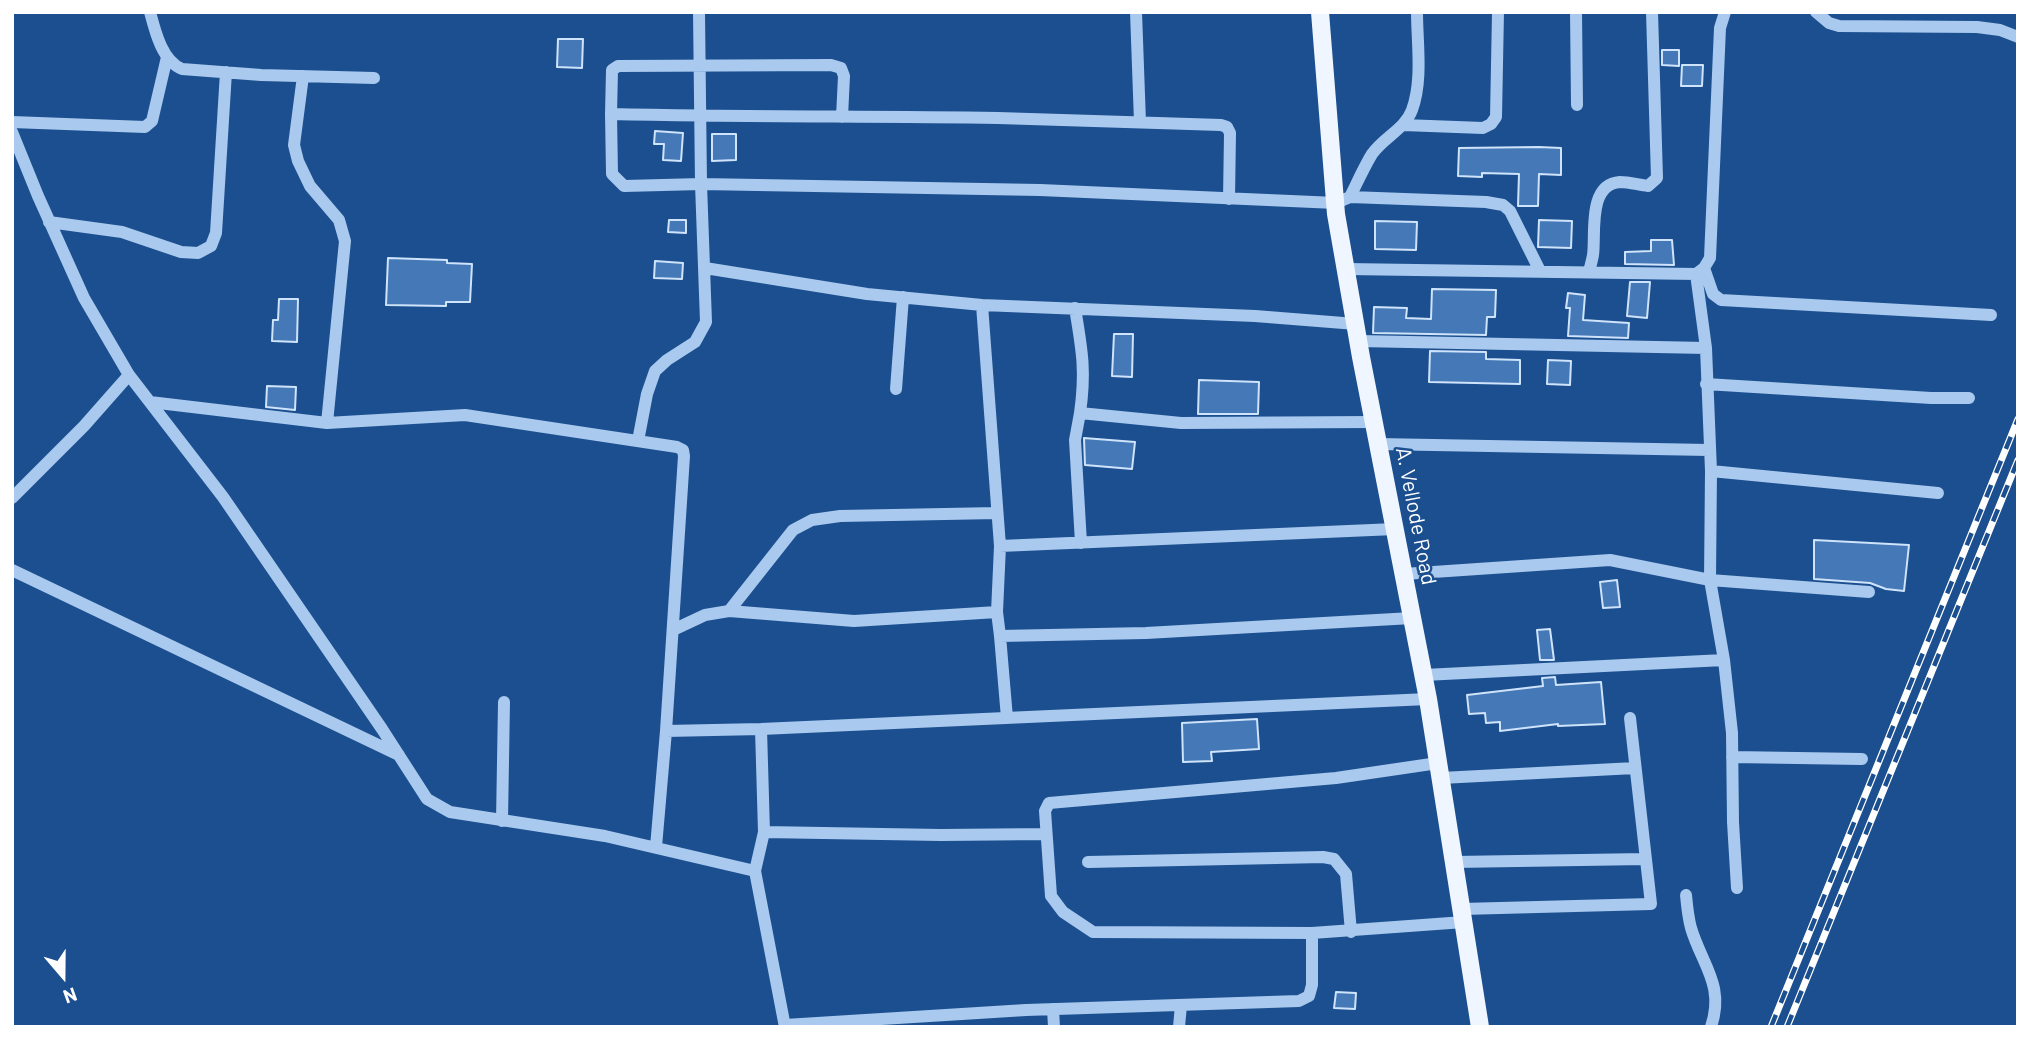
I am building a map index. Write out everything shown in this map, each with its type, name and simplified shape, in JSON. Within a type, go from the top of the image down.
[{"type":"main road","name":"A. Vellode Road","points":[[1320,12],[1343,200],[1346,269],[1424,675],[1480,1027]]},
{"type":"street","points":[[150,12],[167,57],[173,65],[182,69],[374,78]]},
{"type":"street","points":[[638,441],[647,394],[655,371],[695,342],[703,330],[707,310],[701,184],[699,12]]},
{"type":"street","points":[[1136,12],[1140,122]]},
{"type":"street","points":[[1343,200],[1372,154],[1386,138],[1403,125],[1412,111],[1417,87],[1417,12]]},
{"type":"street","points":[[1403,125],[1483,128],[1491,124],[1496,117],[1498,12]]},
{"type":"street","points":[[1576,12],[1577,105]]},
{"type":"street","points":[[1589,272],[1598,199],[1603,191],[1620,182],[1648,186],[1657,178],[1652,12]]},
{"type":"street","points":[[1726,12],[1720,28],[1710,258],[1700,271],[1711,471],[1710,580],[1724,660],[1732,757],[1737,888]]},
{"type":"street","points":[[1816,12],[1829,23],[1839,26],[1978,27],[2000,30],[2018,37]]},
{"type":"street","points":[[12,122],[145,127],[152,121],[167,57]]},
{"type":"street","points":[[842,117],[845,76],[842,68],[831,65],[618,66],[612,70],[612,174],[624,186],[701,184],[1040,190],[1229,199],[1486,202],[1503,205],[1510,211],[1540,271]]},
{"type":"street","points":[[49,222],[122,232],[181,252],[198,253],[211,246],[216,233],[226,72]]},
{"type":"street","points":[[303,76],[295,145],[298,161],[310,186],[340,220],[345,241],[327,424]]},
{"type":"street","points":[[611,114],[1221,125],[1227,127],[1230,133],[1229,199]]},
{"type":"street","points":[[12,132],[83,298],[129,374],[223,497],[427,799],[450,812],[606,835],[755,871]]},
{"type":"street","points":[[705,268],[903,297],[982,305],[1255,316],[1357,333],[1706,348]]},
{"type":"street","points":[[1346,269],[1675,275],[1700,271]]},
{"type":"street","points":[[1700,271],[1713,294],[1721,300],[1991,315]]},
{"type":"street","points":[[896,389],[903,297]]},
{"type":"street","points":[[982,305],[1000,546],[997,612],[1007,718]]},
{"type":"street","points":[[1075,308],[1084,357],[1084,379],[1075,440],[1081,543]]},
{"type":"street","points":[[12,498],[84,426],[129,374]]},
{"type":"street","points":[[1706,384],[1969,398]]},
{"type":"street","points":[[150,402],[327,424],[465,415],[677,447],[682,450],[684,456],[673,629],[656,847]]},
{"type":"street","points":[[1080,413],[1181,423],[1374,422]]},
{"type":"street","points":[[1378,444],[1709,450]]},
{"type":"street","points":[[1711,471],[1938,493]]},
{"type":"street","points":[[729,611],[793,530],[812,520],[840,516],[997,513]]},
{"type":"street","points":[[1000,546],[1395,529]]},
{"type":"street","points":[[1404,574],[1610,560],[1710,580],[1869,592]]},
{"type":"street","points":[[12,570],[399,755]]},
{"type":"street","points":[[673,629],[705,615],[729,611],[854,621],[997,612]]},
{"type":"street","points":[[1000,636],[1146,633],[1412,618]]},
{"type":"street","points":[[1424,675],[1724,660]]},
{"type":"street","points":[[666,731],[1428,699]]},
{"type":"street","points":[[502,821],[504,702]]},
{"type":"street","points":[[1630,718],[1651,904],[1463,916],[1351,932],[1093,932],[1063,912],[1051,896],[1045,811],[1049,803],[1440,771],[1635,768]]},
{"type":"street","points":[[761,729],[764,832],[755,871],[785,1026],[1053,1009],[1299,1002],[1309,996],[1312,985],[1312,933]]},
{"type":"street","points":[[1732,757],[1862,759]]},
{"type":"street","points":[[764,832],[1046,834]]},
{"type":"street","points":[[1088,862],[1323,857],[1334,859],[1346,874],[1351,932]]},
{"type":"street","points":[[1454,862],[1645,859]]},
{"type":"street","points":[[1686,895],[1692,929],[1714,983],[1716,996],[1711,1027]]},
{"type":"street","points":[[1179,1027],[1181,1005]]},
{"type":"street","points":[[1053,1009],[1054,1027]]},
{"type":"building","points":[[558,39],[583,39],[582,68],[557,67]]},
{"type":"building","points":[[1662,50],[1679,50],[1679,66],[1662,65]]},
{"type":"building","points":[[1682,65],[1703,65],[1702,86],[1681,86]]},
{"type":"building","points":[[655,131],[683,133],[681,161],[663,160],[664,144],[654,144]]},
{"type":"building","points":[[712,134],[736,134],[736,160],[712,161]]},
{"type":"building","points":[[1459,148],[1561,148],[1561,175],[1539,174],[1538,206],[1518,206],[1519,174],[1482,173],[1482,177],[1458,176]]},
{"type":"building","points":[[669,220],[686,220],[686,233],[668,232]]},
{"type":"building","points":[[1539,220],[1572,221],[1571,248],[1538,247]]},
{"type":"building","points":[[1375,221],[1417,222],[1416,250],[1375,249]]},
{"type":"building","points":[[1651,240],[1672,240],[1674,265],[1625,264],[1625,252],[1651,251]]},
{"type":"building","points":[[388,258],[447,260],[447,263],[472,264],[470,302],[446,302],[446,306],[386,305]]},
{"type":"building","points":[[655,261],[683,263],[682,279],[654,278]]},
{"type":"building","points":[[1630,282],[1650,282],[1647,318],[1627,316]]},
{"type":"building","points":[[1432,289],[1496,290],[1495,317],[1487,317],[1486,335],[1373,333],[1374,307],[1407,308],[1406,318],[1431,319]]},
{"type":"building","points":[[1568,293],[1585,295],[1583,320],[1629,323],[1628,338],[1568,336]]},
{"type":"building","points":[[279,299],[298,299],[297,342],[272,341],[273,320],[278,320]]},
{"type":"building","points":[[1114,334],[1133,334],[1132,377],[1112,376]]},
{"type":"building","points":[[1430,351],[1486,352],[1486,359],[1520,360],[1520,384],[1429,382]]},
{"type":"building","points":[[1548,360],[1571,361],[1570,385],[1547,384]]},
{"type":"building","points":[[1199,380],[1259,382],[1258,414],[1198,414]]},
{"type":"building","points":[[267,386],[296,387],[295,410],[266,407]]},
{"type":"building","points":[[1084,438],[1135,442],[1132,469],[1085,465]]},
{"type":"building","points":[[1814,540],[1909,545],[1904,591],[1886,589],[1870,583],[1814,579]]},
{"type":"building","points":[[1617,580],[1620,607],[1603,608],[1600,582]]},
{"type":"building","points":[[1550,629],[1554,660],[1540,660],[1537,630]]},
{"type":"building","points":[[1555,677],[1556,685],[1601,682],[1605,724],[1558,724],[1500,731],[1500,722],[1486,723],[1485,713],[1469,714],[1467,695],[1543,686],[1542,678]]},
{"type":"building","points":[[1257,719],[1259,749],[1211,752],[1212,761],[1183,762],[1182,723]]},
{"type":"building","points":[[1336,992],[1356,993],[1355,1009],[1334,1008]]},
{"type":"railway","points":[[1771,1027],[2018,419]]},
{"type":"railway","points":[[1787,1027],[2018,460]]}]
